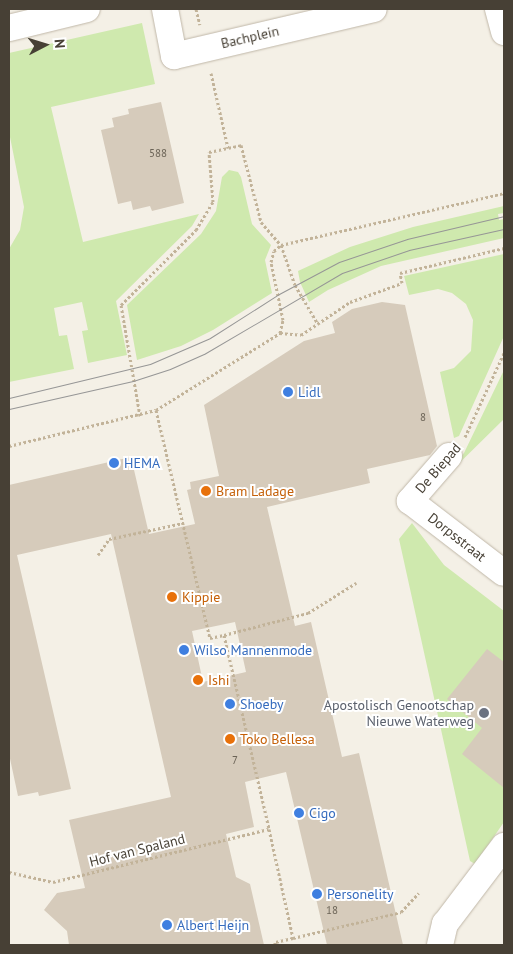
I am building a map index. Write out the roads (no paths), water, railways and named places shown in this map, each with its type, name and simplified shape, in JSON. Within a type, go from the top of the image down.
[{"type":"street","points":[[9,28],[33,15],[87,9]]},
{"type":"street","name":"Bachplein","points":[[165,9],[174,56],[374,9]]},
{"type":"street","points":[[498,9],[504,32]]},
{"type":"street","name":"De Biepad","points":[[410,500],[449,456]]},
{"type":"street","name":"Dorpsstraat","points":[[410,500],[504,573]]},
{"type":"street","points":[[440,945],[445,924],[504,846]]},
{"type":"tram line","points":[[9,398],[150,364],[210,338],[279,294],[339,262],[407,239],[504,216]]},
{"type":"tram line","points":[[9,409],[133,381],[170,369],[204,354],[342,273],[409,250],[504,229]]},
{"type":"place","name":"Lidl","points":[[288,392]]},
{"type":"place","name":"HEMA","points":[[114,463]]},
{"type":"place","name":"Bram Ladage","points":[[206,491]]},
{"type":"place","name":"Kippie","points":[[172,597]]},
{"type":"place","name":"Wilso Mannenmode","points":[[184,650]]},
{"type":"place","name":"Ishi","points":[[198,680]]},
{"type":"place","name":"Shoeby","points":[[230,704]]},
{"type":"place","name":"Apostolisch Genootschap Nieuwe Waterweg","points":[[484,713]]},
{"type":"place","name":"Toko Bellesa","points":[[230,739]]},
{"type":"place","name":"Cigo","points":[[299,813]]},
{"type":"place","name":"Personelity","points":[[317,894]]},
{"type":"place","name":"Albert Heijn","points":[[167,925]]}]
